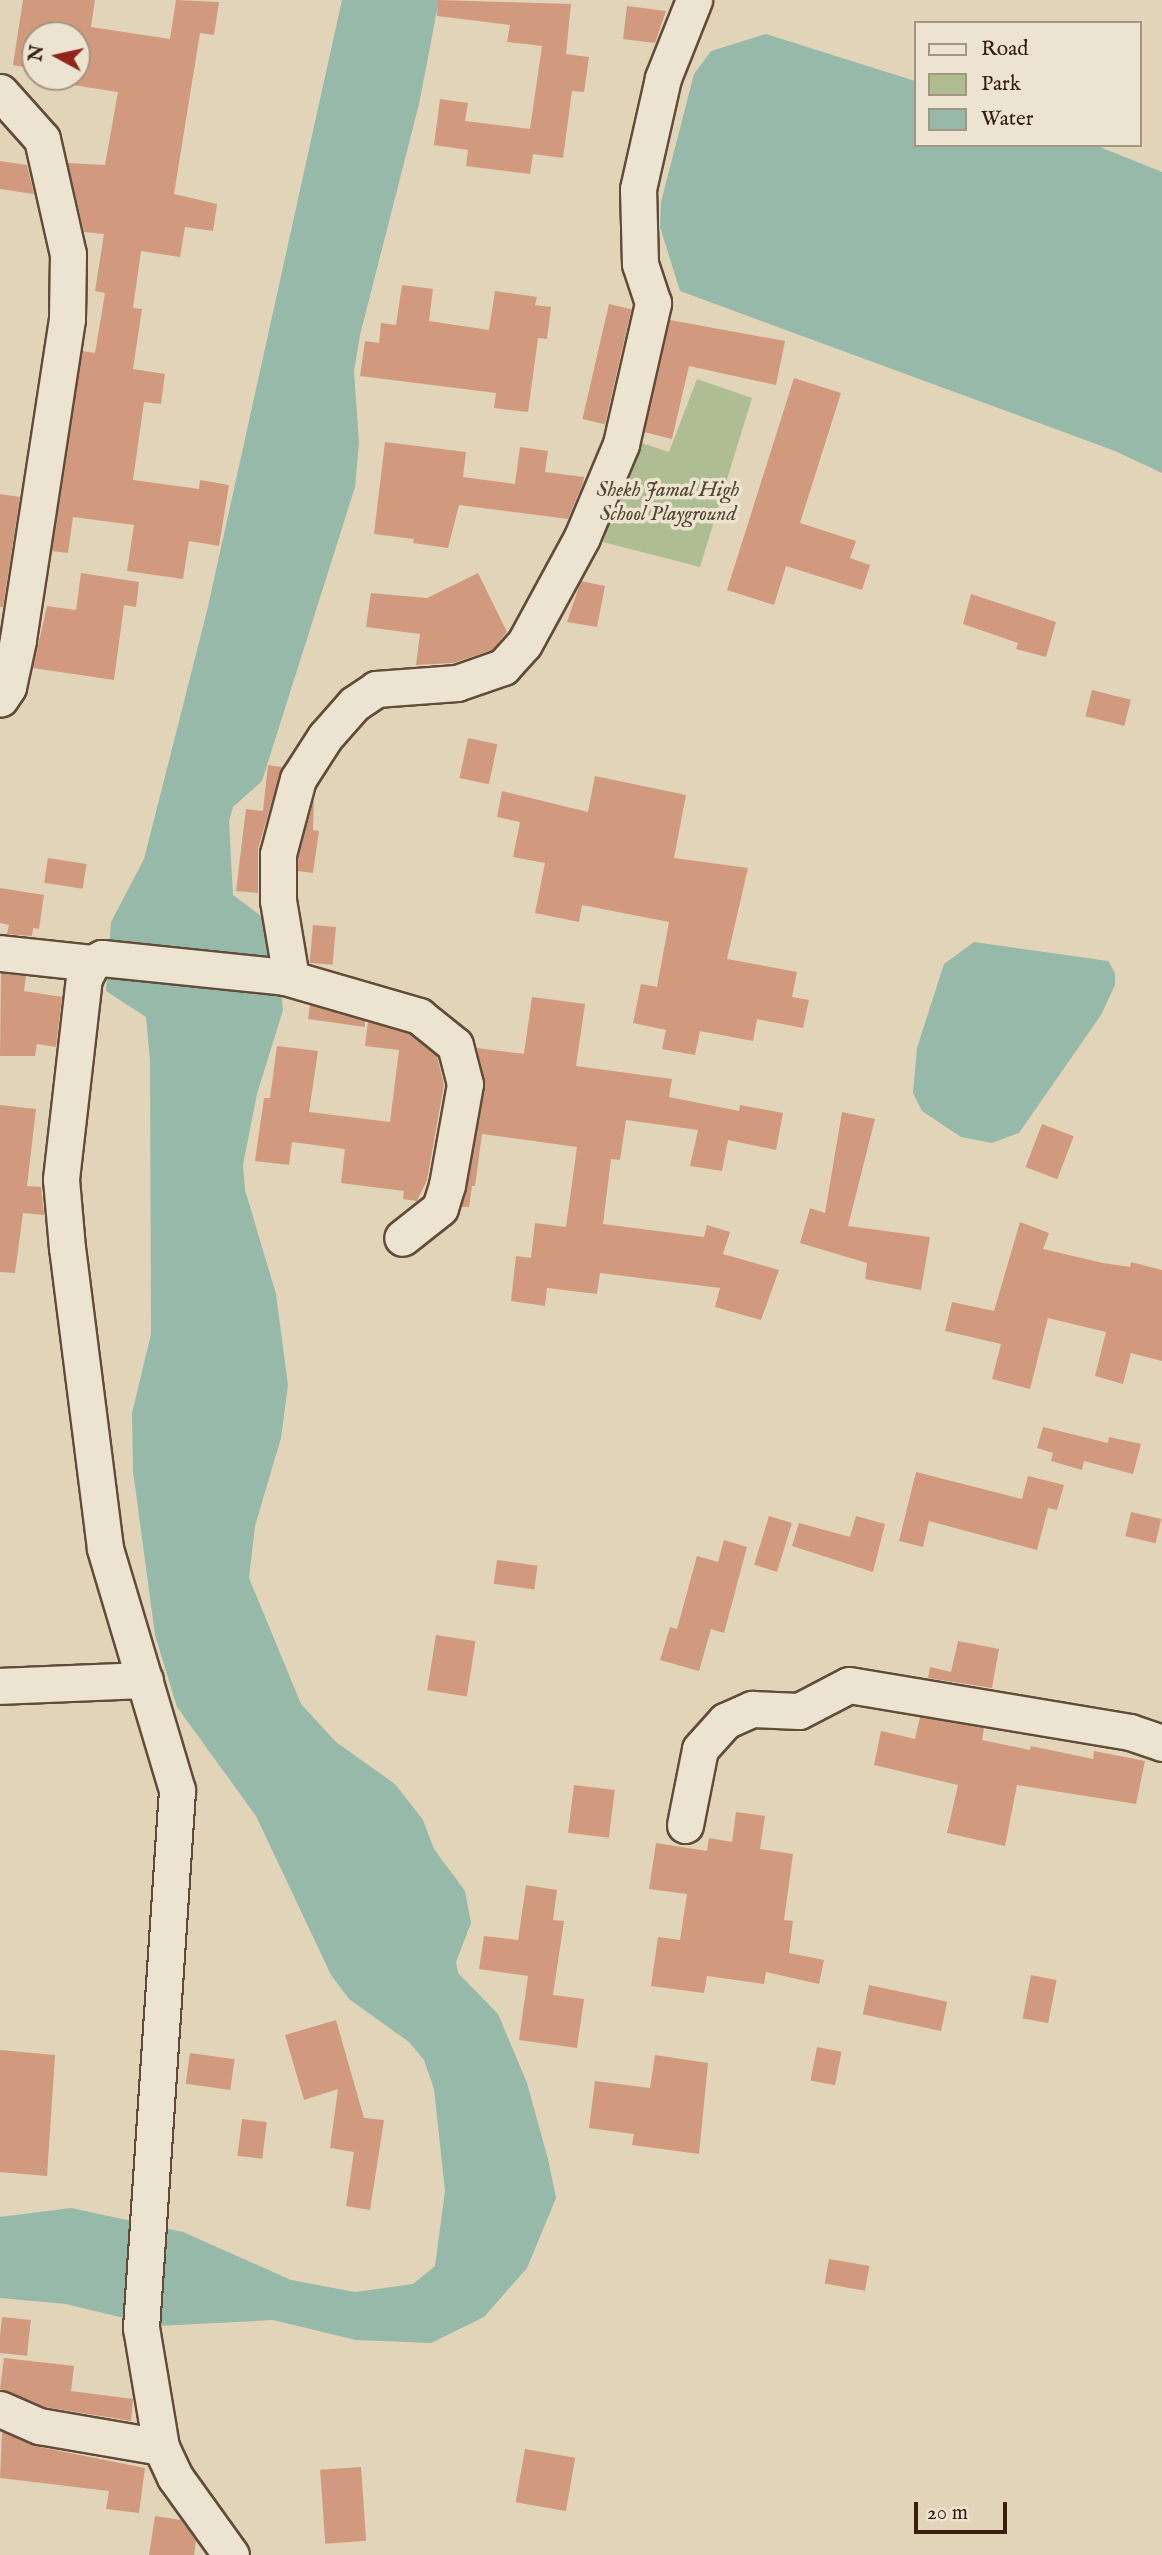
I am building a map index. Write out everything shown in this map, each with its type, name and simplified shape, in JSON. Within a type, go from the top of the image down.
[{"type":"street","points":[[284,977],[290,972],[278,900],[278,854],[298,779],[325,737],[354,704],[376,689],[457,683],[503,667],[524,644],[582,537],[621,444],[653,303],[640,264],[638,189],[663,78],[694,0]]},
{"type":"street","points":[[0,92],[42,139],[68,254],[67,319],[18,640],[8,687],[0,699]]},
{"type":"street","points":[[0,953],[284,977],[419,1016],[454,1045],[466,1084],[447,1185],[440,1208],[402,1238]]},
{"type":"street","points":[[97,961],[84,978],[73,1048],[61,1179],[105,1548],[177,1790],[151,2211],[141,2328],[161,2447],[175,2477],[231,2555]]},
{"type":"street","points":[[0,1686],[145,1680]]},
{"type":"street","points":[[685,1825],[699,1749],[725,1721],[752,1709],[799,1711],[849,1685],[1130,1732],[1162,1742]]},
{"type":"street","points":[[0,2409],[49,2428],[161,2447]]},
{"type":"green space","name":"Shekh Jamal High School Playground","points":[[697,379],[752,398],[700,567],[603,542],[636,441],[669,452]]},
{"type":"water","points":[[342,0],[439,0],[419,104],[360,335],[354,371],[359,443],[355,487],[262,781],[233,807],[229,821],[233,895],[261,916],[278,952],[283,1010],[257,1094],[243,1165],[245,1190],[276,1294],[288,1385],[281,1438],[255,1526],[249,1578],[301,1704],[336,1742],[395,1784],[423,1820],[434,1849],[465,1891],[471,1923],[456,1962],[458,1973],[498,2014],[527,2083],[548,2159],[556,2198],[527,2268],[484,2317],[431,2343],[356,2340],[273,2320],[157,2326],[66,2304],[0,2298],[0,2217],[71,2208],[183,2232],[291,2280],[355,2292],[413,2284],[435,2266],[445,2191],[434,2089],[424,2060],[409,2042],[349,1999],[331,1975],[256,1816],[177,1707],[155,1635],[133,1471],[132,1413],[151,1334],[150,1060],[146,1017],[106,991],[111,922],[144,859],[207,611]]},
{"type":"water","points":[[766,34],[914,81],[914,147],[1100,147],[1162,172],[1162,473],[1115,451],[680,291],[660,227],[661,202],[694,74],[711,51]]},
{"type":"water","points":[[974,942],[1108,961],[1115,973],[1115,985],[1101,1015],[1019,1133],[992,1143],[961,1137],[922,1111],[913,1093],[917,1048],[944,964]]},
{"type":"building","points":[[23,0],[95,0],[91,27],[91,21],[21,21],[21,66],[13,65]]},
{"type":"building","points":[[176,0],[219,2],[214,35],[200,33],[174,194],[217,204],[213,231],[185,227],[180,257],[141,251],[133,308],[142,309],[133,369],[165,374],[161,404],[144,402],[133,480],[199,489],[200,480],[229,485],[219,546],[189,541],[183,579],[127,571],[134,525],[73,517],[68,553],[52,551],[82,351],[95,353],[105,293],[95,291],[104,234],[84,232],[68,163],[105,165],[118,92],[91,88],[91,27],[170,39]]},
{"type":"building","points":[[438,0],[571,4],[566,54],[589,57],[584,92],[572,91],[563,158],[533,154],[530,174],[466,166],[468,150],[434,145],[440,99],[468,103],[465,121],[530,129],[542,46],[507,42],[510,25],[437,16]]},
{"type":"building","points":[[627,6],[666,11],[655,43],[623,39]]},
{"type":"building","points":[[0,161],[27,165],[34,194],[0,189]]},
{"type":"building","points":[[402,285],[433,289],[429,321],[489,330],[495,291],[537,297],[535,305],[551,307],[547,339],[538,338],[528,412],[494,408],[496,393],[360,376],[365,341],[379,343],[381,323],[396,325]]},
{"type":"building","points":[[609,304],[631,309],[605,424],[582,419]]},
{"type":"building","points":[[670,320],[785,341],[776,385],[689,366],[672,439],[644,432]]},
{"type":"building","points":[[794,378],[841,393],[800,523],[856,541],[850,558],[870,565],[862,590],[786,566],[774,605],[727,590]]},
{"type":"building","points":[[385,442],[466,452],[463,477],[515,484],[520,447],[548,451],[545,472],[584,477],[583,483],[568,519],[459,505],[448,548],[413,543],[414,539],[374,534]]},
{"type":"building","points":[[0,494],[20,497],[3,607],[0,607]]},
{"type":"building","points":[[81,573],[139,582],[136,607],[124,605],[114,680],[33,668],[47,606],[76,610]]},
{"type":"building","points":[[478,573],[507,632],[492,650],[453,663],[416,665],[420,634],[366,627],[371,593],[427,598]]},
{"type":"building","points":[[581,581],[605,586],[597,627],[567,622]]},
{"type":"building","points":[[971,594],[1056,622],[1046,657],[1016,649],[1018,643],[963,624]]},
{"type":"building","points":[[1092,690],[1131,700],[1124,726],[1085,716]]},
{"type":"building","points":[[468,738],[497,744],[489,784],[459,778]]},
{"type":"building","points":[[268,765],[282,767],[258,849],[258,893],[236,891],[246,809],[263,811]]},
{"type":"building","points":[[595,776],[686,795],[674,858],[748,868],[727,959],[797,972],[792,997],[809,1000],[803,1028],[757,1019],[753,1041],[700,1031],[695,1055],[662,1049],[666,1030],[633,1023],[641,984],[657,987],[669,922],[582,905],[579,922],[535,913],[545,863],[513,857],[520,822],[497,817],[502,791],[588,812]]},
{"type":"building","points":[[314,799],[313,830],[319,831],[313,873],[298,871],[298,857]]},
{"type":"building","points":[[48,858],[87,864],[83,889],[44,883]]},
{"type":"building","points":[[0,888],[44,895],[39,929],[33,928],[32,936],[7,934],[9,925],[0,923]]},
{"type":"building","points":[[313,925],[336,927],[333,965],[310,963]]},
{"type":"building","points":[[1,973],[26,976],[24,991],[62,997],[56,1047],[37,1044],[35,1056],[0,1056]]},
{"type":"building","points":[[532,997],[585,1004],[576,1066],[672,1079],[669,1097],[739,1111],[740,1105],[783,1113],[776,1150],[728,1140],[722,1171],[690,1166],[698,1130],[626,1120],[620,1160],[611,1159],[603,1224],[704,1237],[707,1225],[730,1232],[723,1254],[779,1270],[761,1320],[715,1307],[720,1288],[600,1273],[597,1294],[547,1288],[545,1306],[511,1301],[516,1256],[531,1258],[535,1223],[566,1227],[577,1147],[482,1134],[475,1186],[472,1186],[469,1207],[461,1207],[485,1088],[477,1048],[524,1054]]},
{"type":"building","points":[[310,1005],[365,1021],[365,1027],[308,1019]]},
{"type":"building","points":[[368,1022],[410,1034],[437,1056],[444,1085],[427,1180],[417,1201],[403,1199],[404,1191],[341,1183],[345,1149],[292,1142],[289,1165],[255,1161],[264,1098],[270,1098],[277,1046],[318,1051],[309,1112],[390,1122],[399,1050],[365,1046]]},
{"type":"building","points":[[0,1105],[36,1109],[27,1186],[41,1187],[44,1215],[23,1213],[15,1273],[0,1272]]},
{"type":"building","points":[[842,1112],[875,1119],[848,1226],[930,1237],[921,1290],[865,1279],[867,1263],[800,1243],[810,1208],[825,1213]]},
{"type":"building","points":[[1042,1124],[1074,1136],[1057,1179],[1026,1167]]},
{"type":"building","points":[[1020,1222],[1049,1233],[1043,1249],[1103,1263],[1130,1267],[1131,1262],[1162,1270],[1162,1361],[1131,1353],[1123,1384],[1095,1376],[1106,1332],[1048,1318],[1030,1389],[992,1379],[1001,1344],[945,1331],[952,1302],[994,1311]]},
{"type":"building","points":[[1043,1427],[1108,1443],[1109,1437],[1141,1444],[1133,1474],[1084,1461],[1082,1470],[1051,1461],[1053,1453],[1037,1448]]},
{"type":"building","points":[[916,1472],[1022,1499],[1028,1476],[1064,1485],[1057,1510],[1048,1508],[1037,1550],[929,1521],[923,1547],[899,1541]]},
{"type":"building","points":[[1131,1512],[1161,1519],[1156,1543],[1125,1536]]},
{"type":"building","points":[[769,1516],[792,1523],[777,1572],[754,1565]]},
{"type":"building","points":[[856,1516],[885,1524],[873,1572],[792,1546],[799,1523],[850,1537]]},
{"type":"building","points":[[724,1540],[747,1547],[724,1633],[711,1629],[699,1671],[660,1660],[670,1627],[677,1629],[697,1556],[718,1562]]},
{"type":"building","points":[[497,1560],[538,1566],[534,1589],[494,1584]]},
{"type":"building","points":[[436,1635],[476,1641],[467,1697],[427,1690]]},
{"type":"building","points":[[958,1641],[999,1649],[992,1688],[928,1678],[930,1667],[951,1672]]},
{"type":"building","points":[[920,1717],[984,1728],[982,1740],[1030,1750],[1031,1746],[1093,1759],[1094,1751],[1145,1761],[1136,1804],[1017,1785],[1005,1846],[947,1833],[958,1785],[874,1765],[881,1731],[915,1739]]},
{"type":"building","points":[[574,1785],[615,1790],[609,1838],[568,1833]]},
{"type":"building","points":[[736,1812],[765,1816],[760,1849],[793,1854],[784,1920],[793,1921],[789,1953],[824,1960],[819,1984],[766,1972],[764,1984],[707,1976],[704,1993],[651,1986],[658,1937],[680,1940],[687,1894],[649,1889],[656,1843],[707,1851],[709,1838],[732,1842]]},
{"type":"building","points":[[526,1885],[557,1890],[553,1920],[564,1921],[553,1995],[584,1999],[577,2048],[519,2040],[528,1976],[479,1969],[484,1936],[518,1940]]},
{"type":"building","points":[[1031,1975],[1057,1980],[1048,2023],[1023,2018]]},
{"type":"building","points":[[869,1985],[947,2002],[941,2031],[863,2014]]},
{"type":"building","points":[[336,2020],[364,2118],[384,2120],[370,2210],[346,2206],[354,2152],[330,2148],[338,2089],[304,2100],[285,2035]]},
{"type":"building","points":[[817,2047],[842,2052],[835,2085],[811,2080]]},
{"type":"building","points":[[0,2050],[55,2055],[47,2176],[0,2172]]},
{"type":"building","points":[[190,2053],[235,2059],[230,2090],[186,2084]]},
{"type":"building","points":[[655,2055],[708,2063],[699,2154],[632,2145],[634,2134],[589,2128],[595,2081],[650,2088]]},
{"type":"building","points":[[242,2119],[267,2122],[262,2159],[237,2156]]},
{"type":"building","points":[[829,2259],[869,2266],[865,2291],[825,2284]]},
{"type":"building","points":[[2,2317],[31,2320],[27,2356],[0,2353]]},
{"type":"building","points":[[4,2358],[74,2366],[71,2391],[133,2399],[131,2421],[45,2407],[0,2389]]},
{"type":"building","points":[[2,2432],[35,2446],[145,2468],[139,2513],[106,2509],[109,2491],[0,2478]]},
{"type":"building","points":[[525,2449],[575,2458],[566,2511],[516,2502]]},
{"type":"building","points":[[361,2467],[366,2541],[325,2544],[320,2470]]},
{"type":"building","points":[[155,2516],[181,2520],[196,2541],[194,2555],[149,2555]]}]
